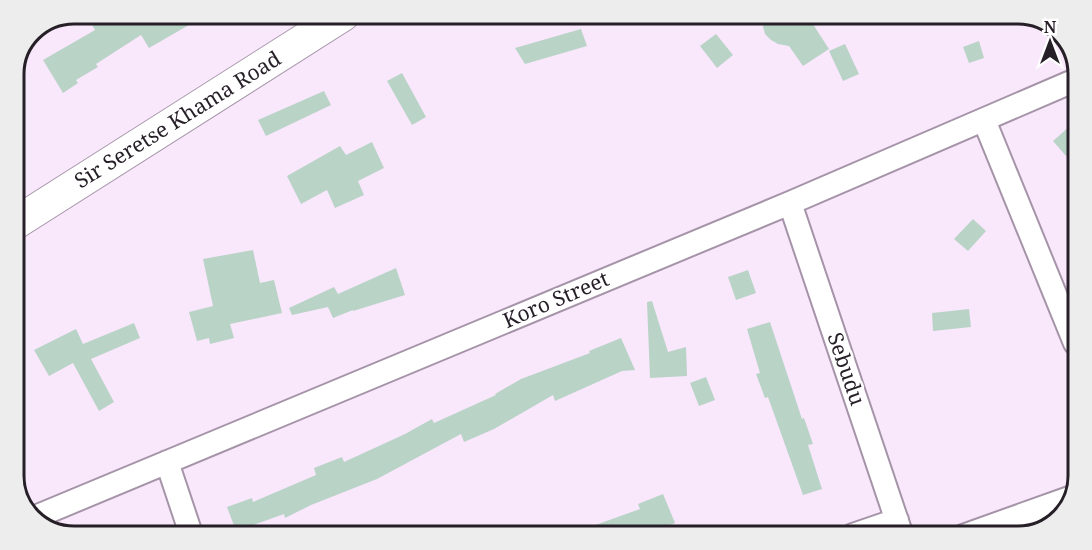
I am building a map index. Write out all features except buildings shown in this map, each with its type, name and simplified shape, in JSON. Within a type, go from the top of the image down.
[{"type":"main road","name":"Sir Seretse Khama Road","points":[[24,218],[329,24]]},
{"type":"street","name":"Koro Street","points":[[42,514],[790,203],[1068,83]]},
{"type":"street","points":[[984,120],[1068,326]]},
{"type":"street","name":"Sebudu","points":[[790,203],[899,526]]},
{"type":"street","points":[[167,462],[188,526]]},
{"type":"street","points":[[991,526],[1061,501]]}]
